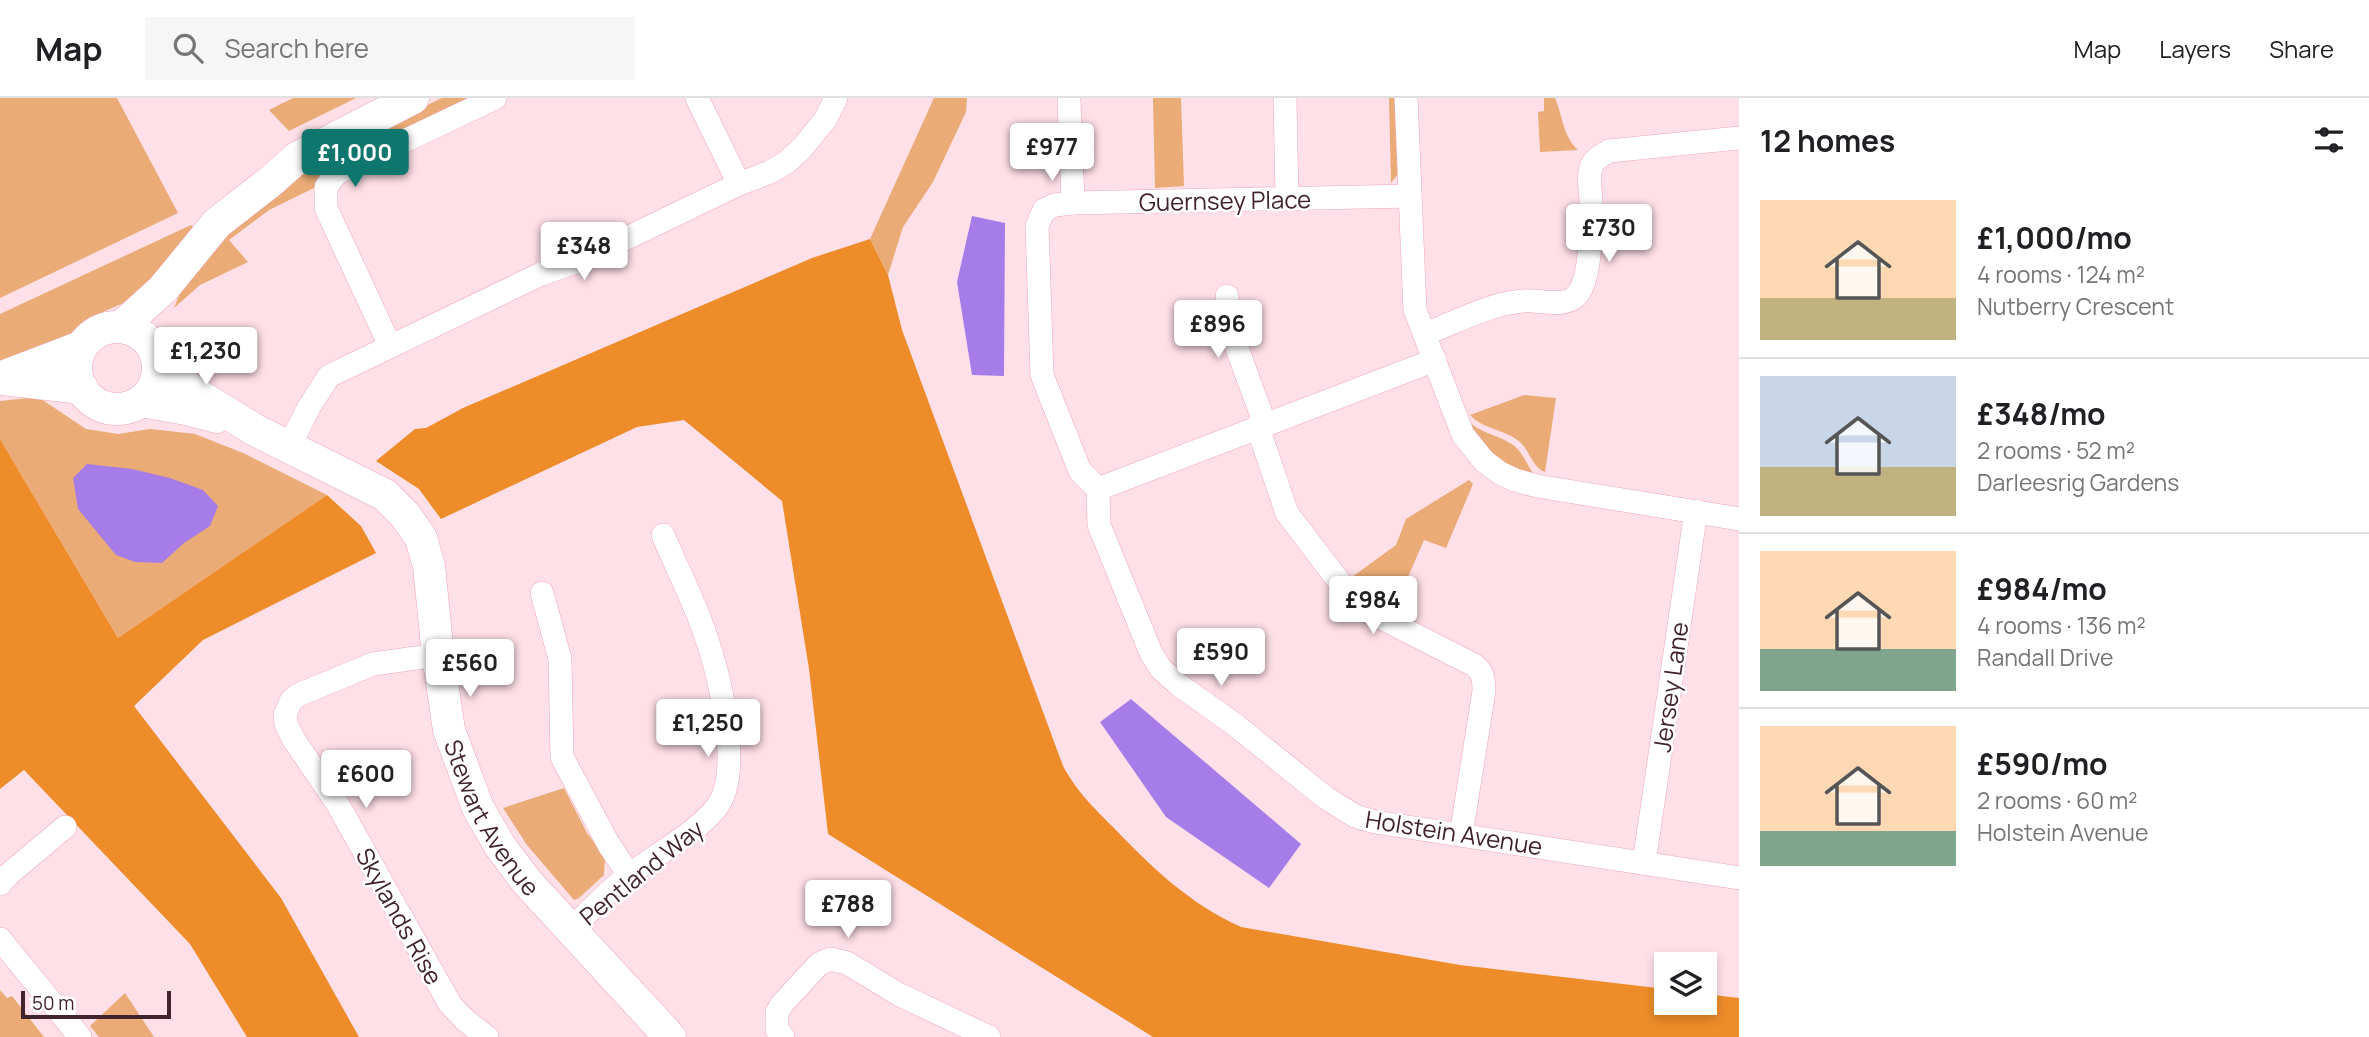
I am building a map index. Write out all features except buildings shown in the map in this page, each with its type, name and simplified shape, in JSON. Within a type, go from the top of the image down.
[{"type":"street","points":[[121,327],[163,289],[216,223],[297,158],[413,98]]},
{"type":"street","points":[[390,346],[326,208],[326,187],[337,173],[495,98]]},
{"type":"street","points":[[697,98],[739,184]]},
{"type":"street","points":[[289,447],[309,407],[329,376],[541,274],[579,261],[739,184],[771,172],[802,148],[825,120],[836,98]]},
{"type":"street","points":[[1285,98],[1287,199]]},
{"type":"street","points":[[1406,98],[1412,295],[1415,310],[1463,435],[1484,461],[1500,473],[1537,486],[1739,519]]},
{"type":"street","points":[[1069,101],[1073,204]]},
{"type":"street","points":[[1425,334],[1509,302],[1563,302],[1578,293],[1587,263],[1590,235],[1590,172],[1595,161],[1602,155],[1609,151],[1739,138]]},
{"type":"street","name":"Guernsey Place","points":[[1098,489],[1080,471],[1042,375],[1037,226],[1044,210],[1055,205],[1073,204],[1409,195]]},
{"type":"street","points":[[156,354],[145,337],[134,330],[105,328],[92,335],[82,348],[77,361],[77,375],[82,388],[98,404],[109,408],[120,409],[141,401],[153,389],[158,373],[156,354],[163,289]]},
{"type":"street","points":[[1227,296],[1231,332],[1262,416],[1258,428],[1287,513],[1353,600],[1474,664],[1481,671],[1484,691],[1461,835]]},
{"type":"street","points":[[0,378],[82,348]]},
{"type":"street","name":"Stewart Avenue","points":[[156,354],[177,379],[203,398],[255,430],[385,495],[405,515],[421,538],[429,566],[449,730],[478,808],[500,846],[527,881],[670,1037]]},
{"type":"street","points":[[1098,489],[1435,360]]},
{"type":"street","points":[[0,378],[82,388]]},
{"type":"street","name":"Stewart Avenue","points":[[141,401],[186,409],[255,430]]},
{"type":"street","name":"Holstein Avenue","points":[[1098,489],[1099,526],[1151,653],[1168,676],[1234,724],[1326,798],[1355,816],[1375,822],[1739,878]]},
{"type":"street","name":"Jersey Lane","points":[[1644,863],[1696,511]]},
{"type":"street","name":"Pentland Way","points":[[570,930],[629,875],[702,824],[719,805],[729,780],[730,751],[722,701],[703,629],[663,535]]},
{"type":"street","points":[[541,593],[560,659],[562,757],[609,845],[629,875]]},
{"type":"street","name":"Skylands Rise","points":[[438,655],[373,664],[298,695],[291,701],[285,715],[286,724],[337,803],[450,1004],[464,1020],[487,1037]]},
{"type":"street","points":[[0,884],[65,827]]},
{"type":"street","points":[[0,939],[80,1037]]},
{"type":"street","points":[[783,1037],[777,1030],[776,1021],[782,1004],[820,964],[830,959],[847,963],[900,995],[989,1037]]},
{"type":"shaded area","points":[[0,98],[117,98],[178,213],[0,298]]},
{"type":"shaded area","points":[[293,98],[356,98],[289,131],[269,110]]},
{"type":"shaded area","points":[[442,98],[481,98],[320,175],[316,187],[269,210],[229,240],[248,262],[200,285],[174,308],[182,288],[220,234],[328,153]]},
{"type":"shaded area","points":[[934,98],[967,98],[966,112],[933,182],[903,227],[888,275],[870,239]]},
{"type":"shaded area","points":[[1153,98],[1181,98],[1184,186],[1155,188]]},
{"type":"shaded area","points":[[1389,98],[1397,98],[1399,173],[1391,183]]},
{"type":"shaded area","points":[[1544,98],[1555,98],[1566,132],[1578,150],[1540,152],[1538,112],[1544,111]]},
{"type":"shaded area","points":[[972,216],[1005,223],[1004,376],[972,375],[957,282]]},
{"type":"shaded area","points":[[191,225],[195,228],[147,285],[130,300],[94,316],[67,340],[0,368],[0,314]]},
{"type":"shaded area","points":[[870,239],[888,275],[902,330],[1063,766],[1086,799],[1157,871],[1188,896],[1241,927],[1460,965],[1654,988],[1654,1015],[1717,1015],[1717,995],[1739,998],[1739,1037],[1153,1037],[828,834],[809,669],[782,501],[684,420],[637,427],[441,519],[419,489],[376,461],[415,429],[426,428],[463,408],[812,258]]},
{"type":"shaded area","points":[[1524,395],[1556,398],[1545,472],[1537,466],[1520,442],[1482,424],[1470,415]]},
{"type":"shaded area","points":[[38,397],[86,429],[118,434],[150,429],[195,434],[243,453],[327,495],[118,638],[0,439],[0,401]]},
{"type":"shaded area","points":[[1465,418],[1478,428],[1513,445],[1536,477],[1490,455]]},
{"type":"shaded area","points":[[0,439],[118,638],[327,495],[361,526],[376,553],[203,640],[134,706],[281,898],[359,1037],[247,1037],[190,944],[24,770],[0,789]]},
{"type":"shaded area","points":[[87,464],[132,469],[170,478],[203,490],[218,506],[210,526],[184,543],[162,563],[135,562],[116,555],[78,509],[73,478]]},
{"type":"shaded area","points":[[1469,480],[1473,484],[1446,548],[1424,540],[1392,614],[1371,605],[1348,580],[1396,545],[1406,519]]},
{"type":"shaded area","points":[[1131,699],[1301,844],[1269,888],[1166,817],[1100,722]]},
{"type":"shaded area","points":[[564,788],[587,833],[605,857],[604,875],[574,900],[527,845],[503,808]]},
{"type":"shaded area","points":[[0,990],[7,998],[12,996],[44,1037],[0,1037]]},
{"type":"shaded area","points":[[125,993],[154,1037],[99,1037],[90,1026]]}]
